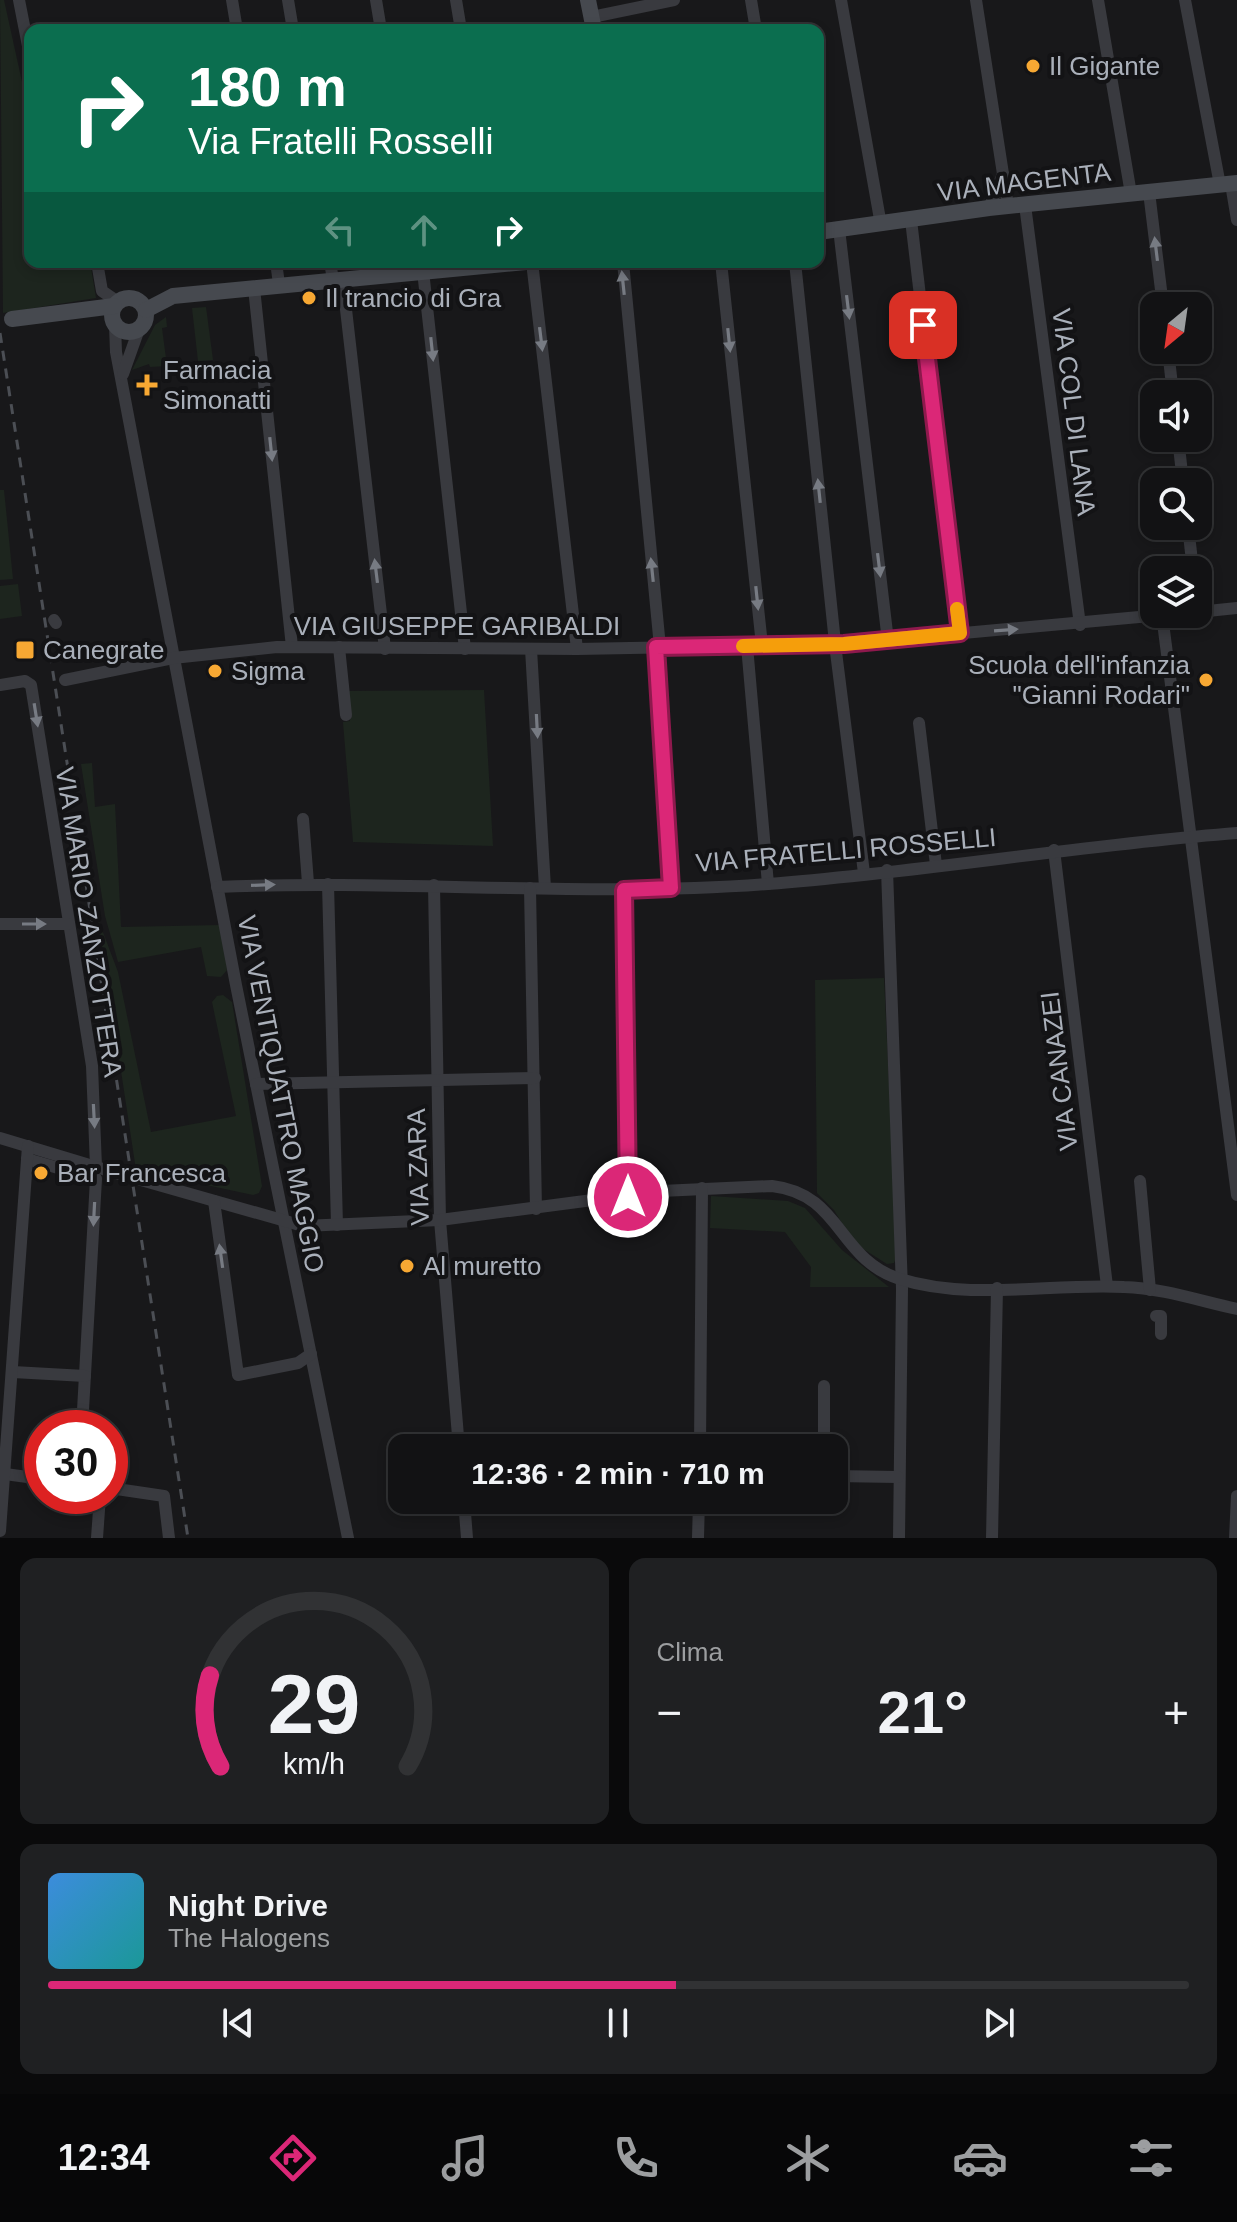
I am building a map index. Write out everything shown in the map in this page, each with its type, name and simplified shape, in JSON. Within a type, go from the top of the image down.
[{"type":"street","points":[[19,0],[24,25]]},
{"type":"street","points":[[232,0],[236,24]]},
{"type":"street","points":[[288,0],[292,24]]},
{"type":"street","points":[[376,0],[380,24]]},
{"type":"street","points":[[456,0],[460,24]]},
{"type":"street","points":[[588,0],[593,24],[674,0]]},
{"type":"street","points":[[751,0],[755,24]]},
{"type":"street","points":[[841,0],[881,225]]},
{"type":"street","name":"VIA COL DI LANA","points":[[976,0],[1003,174],[1017,205],[1080,625]]},
{"type":"street","points":[[1098,0],[1131,194]]},
{"type":"street","points":[[1185,0],[1237,220]]},
{"type":"street","points":[[989,208],[1003,174]]},
{"type":"street","name":"VIA MAGENTA","points":[[824,231],[989,208],[1229,184]]},
{"type":"street","points":[[1149,192],[1161,292]]},
{"type":"street","points":[[911,220],[960,633]]},
{"type":"street","points":[[839,229],[888,641]]},
{"type":"street","points":[[98,268],[102,291],[123,310],[146,320],[139,329],[123,377]]},
{"type":"street","points":[[277,268],[279,284]]},
{"type":"street","points":[[333,268],[341,282],[385,649]]},
{"type":"street","points":[[12,319],[123,310],[173,296],[279,284],[341,282],[417,268]]},
{"type":"street","points":[[422,268],[465,649]]},
{"type":"street","points":[[530,268],[577,649]]},
{"type":"street","points":[[624,268],[658,647],[671,888]]},
{"type":"street","points":[[722,268],[762,645]]},
{"type":"street","points":[[796,268],[835,648],[864,873]]},
{"type":"street","points":[[254,288],[292,647]]},
{"type":"street","points":[[123,310],[124,331],[139,329]]},
{"type":"street","name":"VIA VENTIQUATTRO MAGGIO","points":[[123,310],[123,377],[173,658],[348,1538]]},
{"type":"street","points":[[1212,610],[1237,608]]},
{"type":"street","name":"VIA GIUSEPPE GARIBALDI","points":[[65,680],[173,658],[292,647],[577,649],[762,645],[835,648],[960,633],[1140,618]]},
{"type":"street","points":[[1164,628],[1188,837],[1237,1195]]},
{"type":"street","points":[[747,646],[768,884]]},
{"type":"street","points":[[339,647],[346,715]]},
{"type":"street","points":[[531,649],[545,888]]},
{"type":"street","name":"VIA MARIO ZANZOTTERA","points":[[0,685],[25,681],[31,685],[92,1066],[96,1167]]},
{"type":"street","points":[[919,723],[936,865]]},
{"type":"street","points":[[303,819],[308,883]]},
{"type":"street","name":"VIA FRATELLI ROSSELLI","points":[[217,887],[308,883],[624,890],[768,884],[1054,850],[1237,833]]},
{"type":"street","name":"VIA CANAZEI","points":[[1054,850],[1107,1286]]},
{"type":"street","points":[[887,870],[902,1279],[899,1538]]},
{"type":"street","points":[[328,884],[337,1225]]},
{"type":"street","name":"VIA ZARA","points":[[434,885],[440,1220],[458,1434]]},
{"type":"street","points":[[530,888],[536,1209]]},
{"type":"street","points":[[624,890],[628,1197]]},
{"type":"street","points":[[0,924],[68,924]]},
{"type":"street","points":[[256,1084],[535,1078]]},
{"type":"street","points":[[0,1138],[96,1179],[83,1410]]},
{"type":"street","points":[[28,1152],[116,1173]]},
{"type":"street","points":[[0,1531],[28,1152]]},
{"type":"street","points":[[141,1180],[285,1222],[337,1225],[440,1220],[702,1188],[790,1188],[825,1208],[860,1256],[876,1269],[902,1279],[941,1287],[1107,1286],[1150,1290],[1237,1309]]},
{"type":"street","points":[[1140,1181],[1150,1290]]},
{"type":"street","points":[[700,1434],[702,1188]]},
{"type":"street","points":[[214,1201],[238,1375],[312,1360]]},
{"type":"street","points":[[992,1538],[997,1288]]},
{"type":"street","points":[[1156,1316],[1161,1316],[1161,1334]]},
{"type":"street","points":[[13,1372],[85,1376]]},
{"type":"street","points":[[824,1386],[824,1434]]},
{"type":"street","points":[[5,1474],[24,1477]]},
{"type":"street","points":[[848,1476],[898,1477]]},
{"type":"street","points":[[128,1491],[164,1496],[169,1538]]},
{"type":"street","points":[[1235,1538],[1237,1496]]},
{"type":"street","points":[[97,1538],[99,1514]]},
{"type":"street","points":[[465,1514],[467,1538]]},
{"type":"street","points":[[698,1538],[699,1514]]},
{"type":"shaded area","points":[[0,0],[4,0],[24,91],[24,268],[91,268],[96,298],[3,313]]},
{"type":"shaded area","points":[[206,307],[213,360],[198,361],[192,308]]},
{"type":"shaded area","points":[[166,317],[167,327],[162,328],[167,366],[150,367],[149,364],[132,370],[155,325]]},
{"type":"shaded area","points":[[0,490],[4,490],[13,579],[0,580]]},
{"type":"shaded area","points":[[18,584],[22,616],[0,619],[0,586]]},
{"type":"shaded area","points":[[484,690],[493,846],[353,842],[343,722],[350,721],[348,691]]},
{"type":"shaded area","points":[[92,763],[95,807],[115,804],[121,927],[221,925],[227,970],[221,977],[207,976],[201,947],[118,962],[105,916],[81,764]]},
{"type":"shaded area","points":[[98,919],[118,972],[151,1132],[236,1116],[212,1002],[223,995],[232,1002],[262,1186],[259,1193],[253,1195],[136,1170]]},
{"type":"shaded area","points":[[884,978],[897,1256],[894,1263],[887,1264],[854,1243],[834,1210],[817,1193],[815,980]]},
{"type":"shaded area","points":[[711,1196],[788,1201],[805,1208],[842,1250],[889,1287],[810,1287],[811,1267],[785,1232],[710,1228]]},
{"type":"tunnel","points":[[116,1173],[141,1180]]},
{"type":"railway","points":[[0,333],[188,1538]]},
{"type":"slow traffic","points":[[743,646],[844,644],[960,633],[957,609]]},
{"type":"place","name":"Il Gigante","points":[[1033,66]]},
{"type":"place","name":"Il trancio di Gra","points":[[309,298]]},
{"type":"place","name":"Farmacia Simonatti","points":[[147,385]]},
{"type":"place","name":"Canegrate","points":[[25,650]]},
{"type":"place","name":"Sigma","points":[[215,671]]},
{"type":"place","name":"Scuola dell'infanzia \"Gianni Rodari\"","points":[[1206,680]]},
{"type":"place","name":"Bar Francesca","points":[[41,1173]]},
{"type":"place","name":"Al muretto","points":[[407,1266]]},
{"type":"route","points":[[628,1197],[624,890],[671,888],[656,647],[844,644],[960,633],[923,325]]}]
